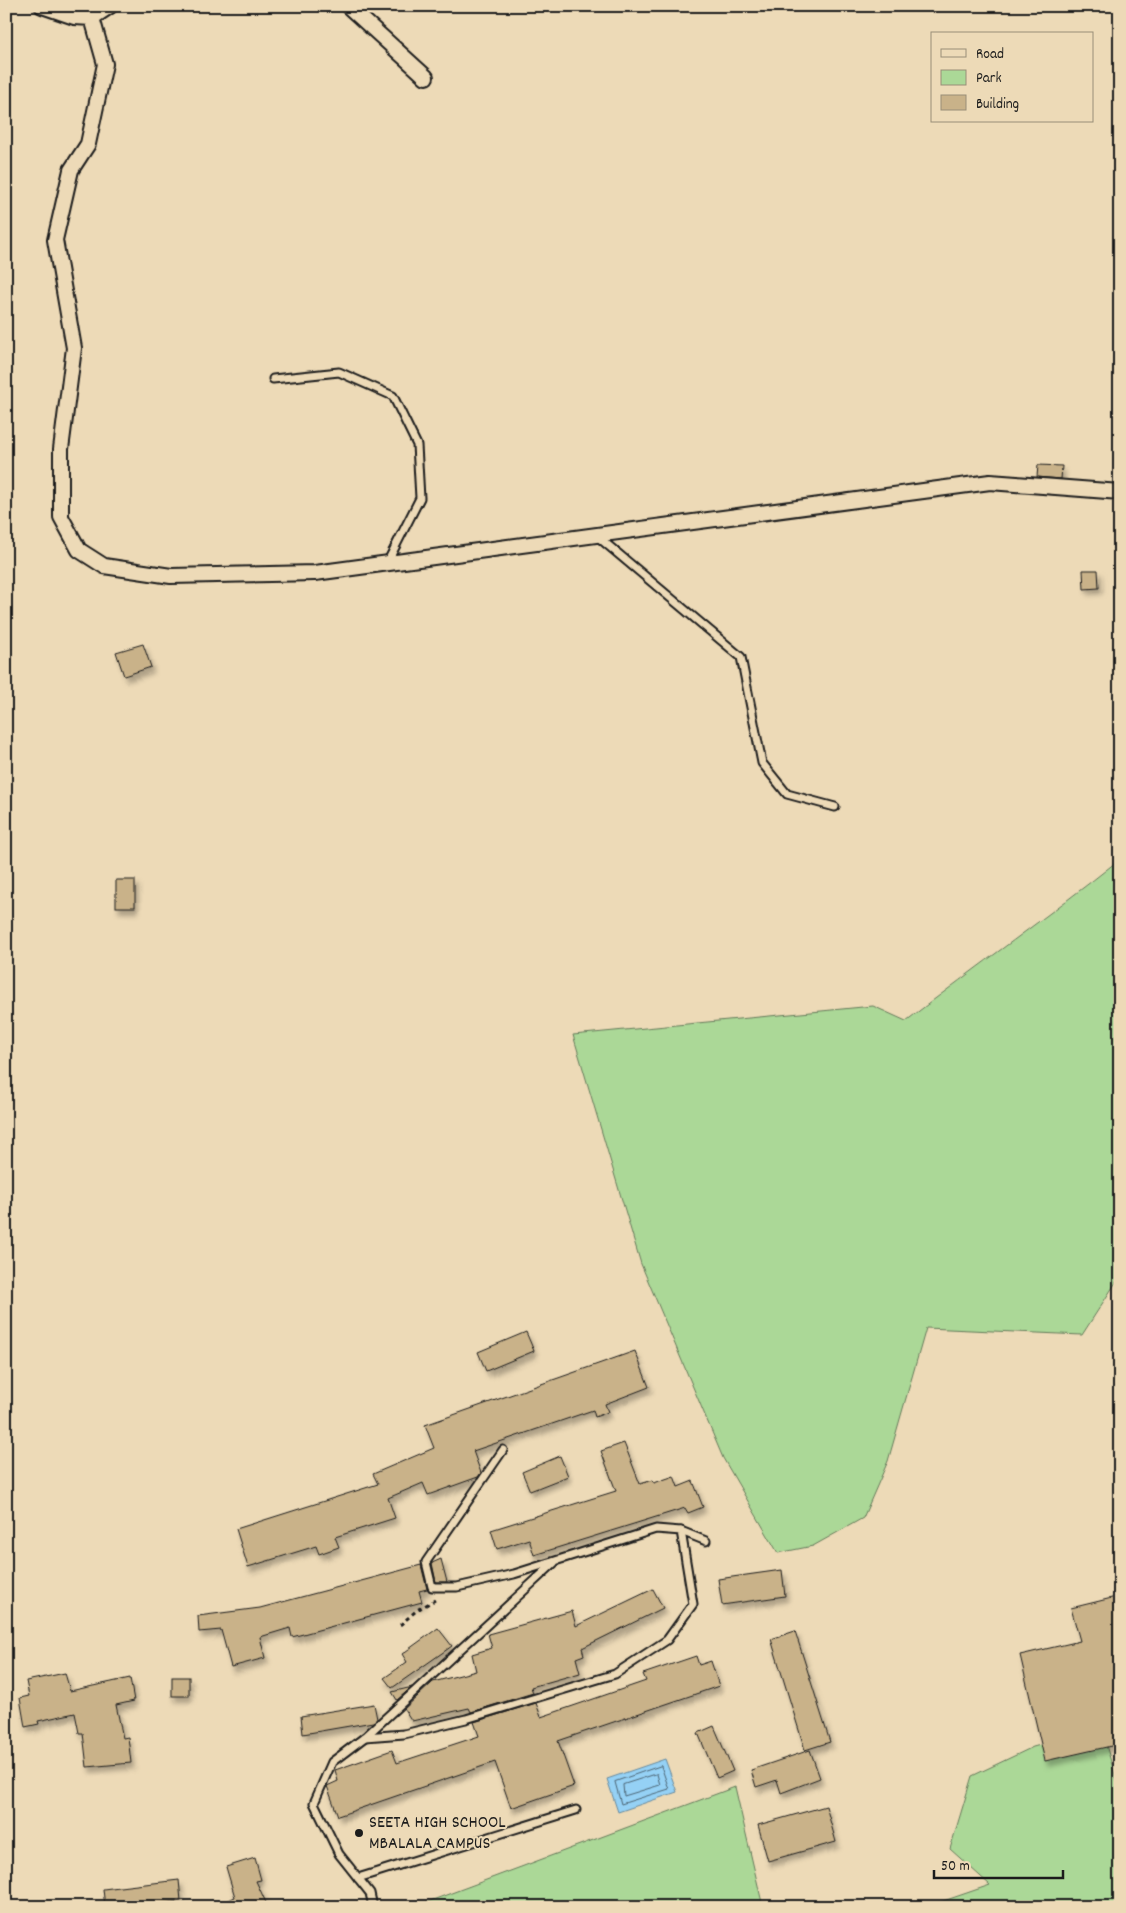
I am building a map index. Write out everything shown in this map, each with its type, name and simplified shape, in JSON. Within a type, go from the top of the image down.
[{"type":"street","points":[[42,6],[76,12],[92,18]]},
{"type":"street","points":[[92,18],[110,6]]},
{"type":"street","points":[[348,6],[426,76]]},
{"type":"street","points":[[92,18],[105,64],[88,144],[71,170],[56,240],[74,348],[61,449],[61,517],[79,550],[104,566],[172,576],[315,573],[990,482],[1120,492]]},
{"type":"lane","points":[[273,379],[339,372],[393,396],[417,445],[420,498],[387,564]]},
{"type":"lane","points":[[596,536],[740,657],[762,763],[787,794],[835,807]]},
{"type":"lane","points":[[503,1450],[426,1562],[432,1587],[457,1587],[514,1574],[656,1529],[682,1531],[706,1542]]},
{"type":"lane","points":[[365,1737],[404,1734],[466,1719],[615,1674],[667,1640],[693,1604],[682,1531]]},
{"type":"lane","points":[[373,1907],[370,1893],[339,1854],[314,1803],[332,1762],[365,1737],[556,1561]]},
{"type":"lane","points":[[358,1878],[576,1810]]},
{"type":"path","points":[[400,1625],[416,1610],[457,1587]]},
{"type":"green space","points":[[1120,859],[1120,1276],[1082,1335],[926,1328],[888,1461],[863,1518],[813,1546],[778,1553],[723,1458],[641,1264],[573,1035],[873,1006],[906,1021]]},
{"type":"green space","points":[[1101,1729],[1120,1791],[1120,1907],[926,1907],[990,1885],[950,1849],[972,1776],[1033,1747]]},
{"type":"green space","points":[[735,1787],[763,1907],[414,1907]]},
{"type":"water","points":[[665,1759],[677,1792],[618,1812],[607,1779]]},
{"type":"building","points":[[1038,465],[1062,466],[1061,479],[1037,477]]},
{"type":"building","points":[[1083,570],[1098,570],[1099,588],[1084,589]]},
{"type":"building","points":[[143,644],[151,667],[124,676],[116,652]]},
{"type":"building","points":[[116,880],[135,880],[135,907],[116,907]]},
{"type":"building","points":[[526,1332],[534,1351],[486,1371],[478,1352]]},
{"type":"building","points":[[635,1351],[649,1387],[605,1404],[608,1412],[595,1417],[593,1410],[473,1451],[481,1473],[478,1477],[428,1495],[423,1483],[388,1498],[395,1518],[335,1537],[339,1547],[319,1554],[316,1546],[248,1567],[236,1529],[378,1484],[373,1474],[434,1448],[425,1425]]},
{"type":"building","points":[[624,1443],[640,1484],[653,1480],[654,1483],[674,1476],[678,1487],[693,1481],[703,1507],[688,1513],[685,1508],[534,1555],[529,1539],[497,1549],[491,1530],[616,1491],[601,1451]]},
{"type":"building","points":[[560,1456],[568,1476],[530,1491],[522,1472]]},
{"type":"building","points":[[441,1559],[447,1582],[436,1582],[432,1563]]},
{"type":"building","points":[[421,1565],[427,1589],[419,1591],[422,1602],[292,1637],[290,1628],[260,1637],[265,1658],[231,1667],[221,1630],[199,1632],[198,1616],[260,1608]]},
{"type":"building","points":[[782,1570],[785,1596],[722,1605],[718,1579]]},
{"type":"building","points":[[653,1589],[663,1608],[582,1648],[584,1655],[576,1658],[580,1673],[531,1687],[533,1693],[471,1712],[469,1708],[412,1721],[404,1709],[433,1682],[476,1671],[472,1654],[492,1648],[488,1634],[572,1611],[576,1626]]},
{"type":"building","points":[[1120,1596],[1120,1744],[1045,1761],[1020,1655],[1080,1641],[1071,1608]]},
{"type":"building","points":[[438,1628],[452,1646],[392,1688],[384,1678],[407,1662],[402,1654]]},
{"type":"building","points":[[795,1631],[830,1742],[805,1750],[771,1639]]},
{"type":"building","points":[[696,1656],[699,1665],[711,1661],[719,1686],[558,1741],[574,1786],[511,1808],[495,1762],[338,1816],[327,1786],[338,1781],[335,1770],[392,1750],[397,1763],[479,1736],[474,1722],[536,1703],[541,1717],[646,1681],[643,1674]]},
{"type":"building","points":[[65,1673],[70,1691],[130,1678],[134,1701],[116,1705],[123,1738],[128,1737],[131,1763],[87,1767],[83,1733],[79,1733],[75,1713],[38,1721],[39,1724],[25,1727],[20,1698],[29,1696],[26,1681]]},
{"type":"building","points":[[172,1677],[189,1677],[189,1696],[172,1696]]},
{"type":"building","points":[[412,1687],[397,1700],[392,1692]]},
{"type":"building","points":[[374,1704],[377,1719],[373,1722],[303,1734],[301,1716]]},
{"type":"building","points":[[714,1726],[733,1771],[717,1778],[698,1733]]},
{"type":"building","points":[[810,1750],[820,1778],[781,1793],[777,1780],[756,1787],[751,1770]]},
{"type":"building","points":[[826,1806],[836,1842],[768,1861],[758,1825]]},
{"type":"building","points":[[255,1858],[261,1880],[256,1881],[268,1907],[213,1907],[235,1897],[226,1867]]},
{"type":"building","points":[[179,1880],[181,1901],[133,1907],[105,1907],[103,1889]]},
{"type":"place","name":"SEETA HIGH SCHOOL MBALALA CAMPUS","points":[[359,1833]]}]
